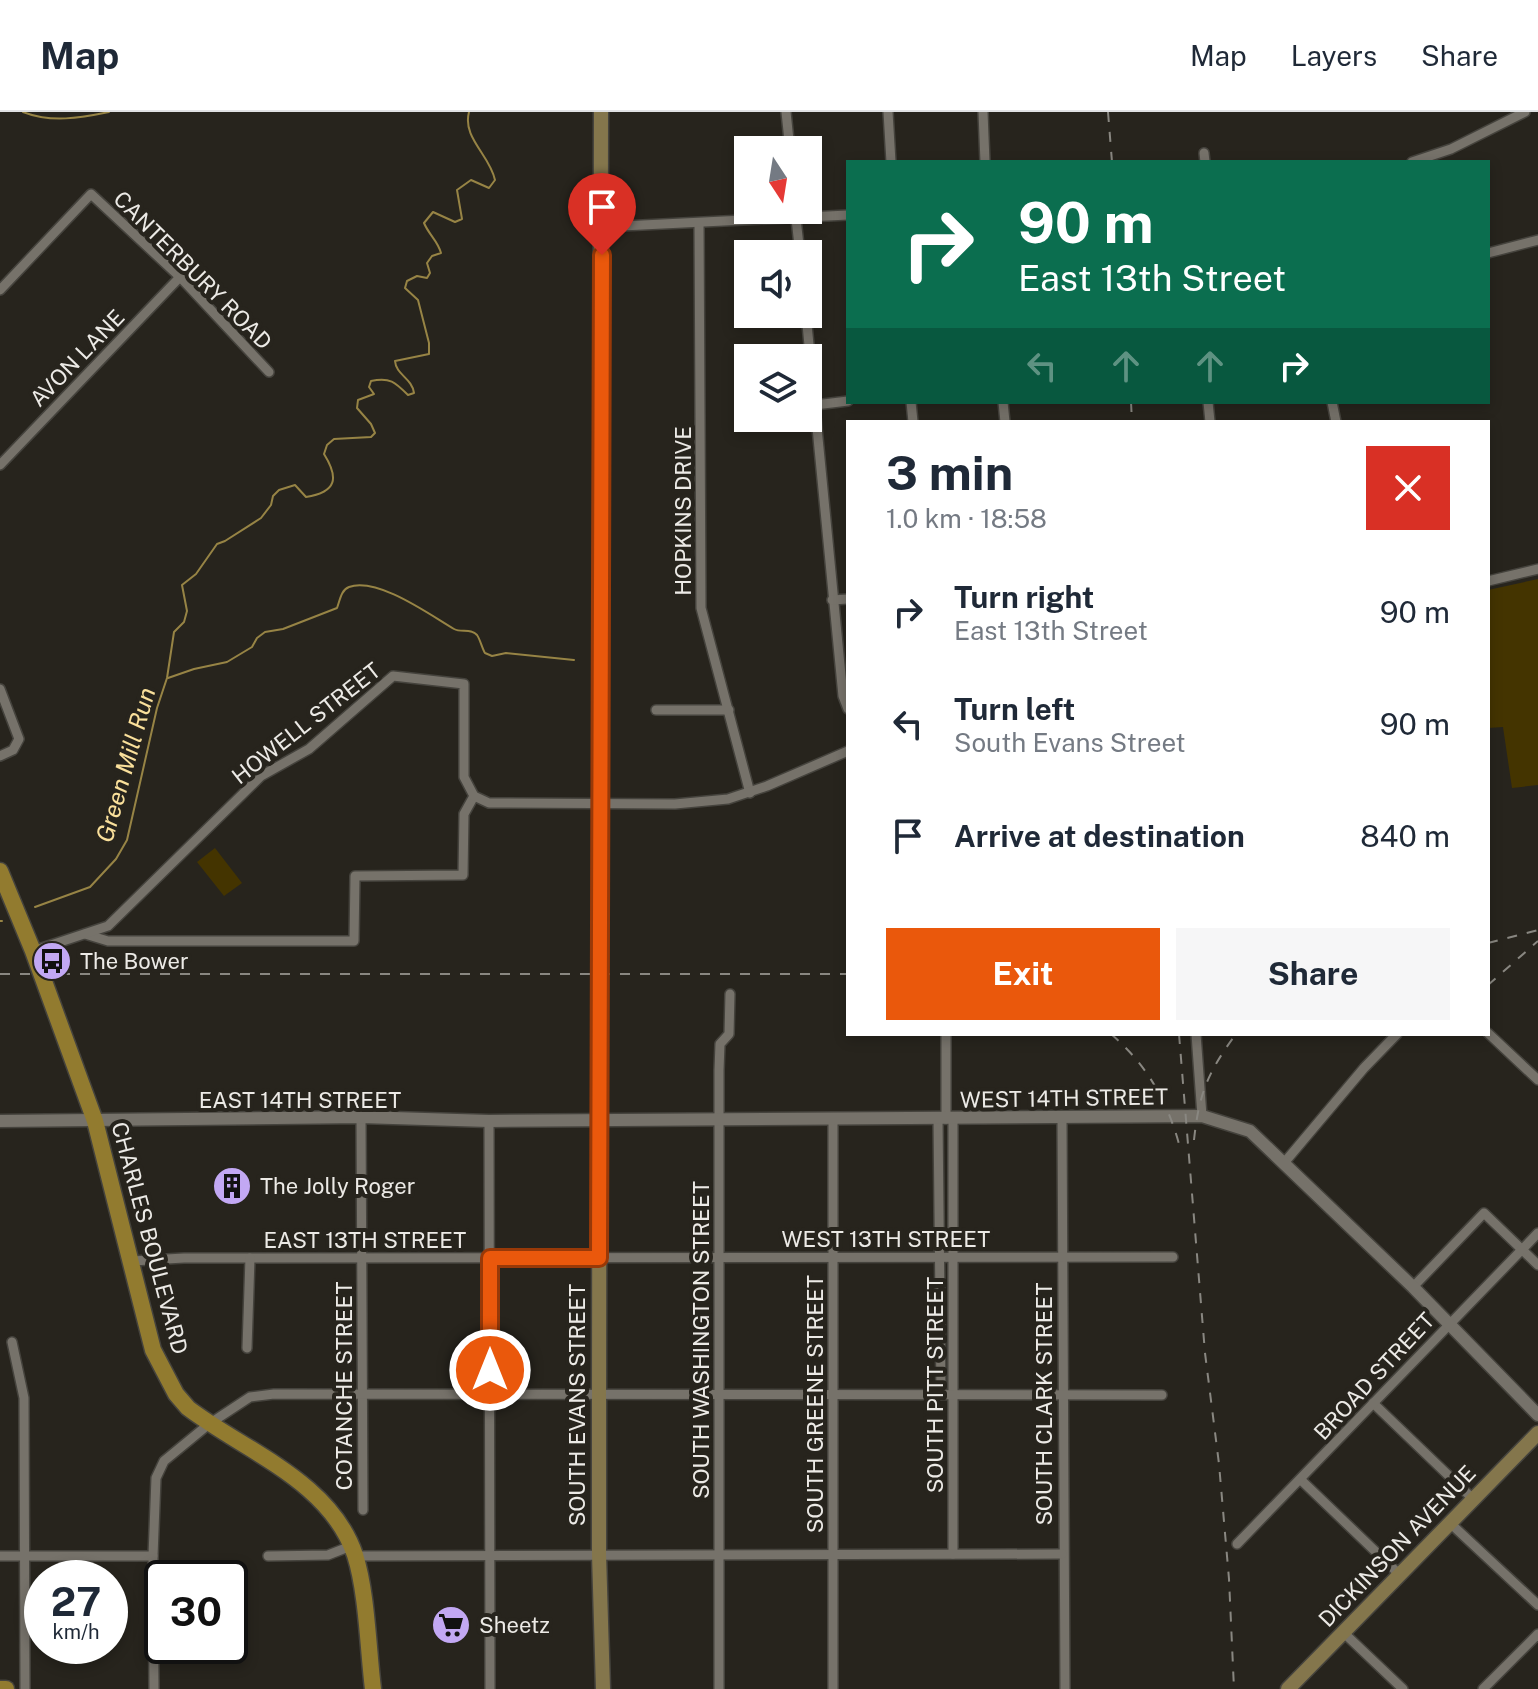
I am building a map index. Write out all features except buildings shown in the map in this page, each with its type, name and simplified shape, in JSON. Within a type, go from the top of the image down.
[{"type":"main road","name":"SOUTH EVANS STREET","points":[[601,112],[599,1554],[603,1689]]},
{"type":"main road","name":"CHARLES BOULEVARD","points":[[0,871],[33,951],[95,1121],[153,1350],[176,1394],[188,1408],[306,1486],[334,1515],[353,1551],[373,1689]]},
{"type":"main road","name":"DICKINSON AVENUE","points":[[1288,1689],[1538,1433]]},
{"type":"main road","points":[[0,1689],[6,1689]]},
{"type":"street","points":[[786,112],[789,136]]},
{"type":"street","points":[[888,112],[891,160]]},
{"type":"street","points":[[983,112],[985,160]]},
{"type":"street","points":[[1418,160],[1451,149],[1525,112]]},
{"type":"street","name":"CANTERBURY ROAD","points":[[0,290],[91,194],[180,277],[269,372]]},
{"type":"street","points":[[822,215],[846,215]]},
{"type":"street","points":[[602,227],[734,220]]},
{"type":"street","name":"HOPKINS DRIVE","points":[[699,223],[701,608],[750,793]]},
{"type":"street","points":[[1490,252],[1538,240]]},
{"type":"street","name":"AVON LANE","points":[[0,465],[180,277]]},
{"type":"street","points":[[822,404],[846,401]]},
{"type":"street","points":[[817,432],[832,600],[846,704]]},
{"type":"street","points":[[1490,581],[1538,569]]},
{"type":"street","points":[[832,600],[846,599]]},
{"type":"street","name":"HOWELL STREET","points":[[33,951],[108,926],[261,776],[309,749],[393,676],[464,684],[464,777],[474,796]]},
{"type":"street","points":[[0,689],[19,739],[13,750],[0,756]]},
{"type":"street","points":[[656,710],[729,710]]},
{"type":"street","points":[[84,934],[117,941],[354,941],[355,876],[463,875],[464,814],[474,796],[489,803],[705,802],[750,793],[846,752]]},
{"type":"street","points":[[108,926],[117,941]]},
{"type":"street","name":"SOUTH WASHINGTON STREET","points":[[719,1689],[720,1044],[729,1034],[730,994]]},
{"type":"street","points":[[1490,1035],[1538,1080]]},
{"type":"street","name":"SOUTH PITT STREET","points":[[946,1036],[946,1119],[953,1257],[953,1554]]},
{"type":"street","points":[[1196,1036],[1202,1116]]},
{"type":"street","points":[[1284,1163],[1395,1036]]},
{"type":"street","name":"WEST 14TH STREET","points":[[600,1120],[1202,1116],[1250,1131],[1413,1287],[1538,1415]]},
{"type":"street","name":"EAST 14TH STREET","points":[[0,1121],[361,1117],[600,1120]]},
{"type":"street","name":"COTANCHE STREET","points":[[361,1117],[363,1510]]},
{"type":"street","name":"SOUTH GREENE STREET","points":[[833,1119],[833,1689]]},
{"type":"street","name":"SOUTH PITT STREET","points":[[941,1395],[939,1257],[946,1119]]},
{"type":"street","name":"SOUTH CLARK STREET","points":[[1062,1119],[1065,1689]]},
{"type":"street","points":[[489,1121],[490,1689]]},
{"type":"street","points":[[1413,1287],[1484,1213],[1538,1265]]},
{"type":"street","name":"BROAD STREET","points":[[1237,1544],[1538,1233]]},
{"type":"street","name":"WEST 13TH STREET","points":[[599,1258],[1173,1257]]},
{"type":"street","points":[[247,1348],[250,1258]]},
{"type":"street","name":"EAST 13TH STREET","points":[[132,1261],[599,1258]]},
{"type":"street","points":[[12,1342],[24,1398],[25,1689]]},
{"type":"street","points":[[154,1689],[156,1478],[164,1461],[209,1424],[250,1397],[274,1394],[1162,1395]]},
{"type":"street","points":[[1373,1403],[1473,1499]]},
{"type":"street","points":[[1301,1480],[1400,1575]]},
{"type":"street","points":[[1450,1523],[1538,1605]]},
{"type":"street","points":[[268,1556],[328,1555],[353,1551],[490,1555],[1062,1554]]},
{"type":"street","points":[[0,1556],[153,1556]]},
{"type":"street","points":[[1344,1633],[1403,1689]]},
{"type":"street","points":[[1483,1689],[1538,1634]]},
{"type":"shaded area","points":[[1538,579],[1538,785],[1512,788],[1503,727],[1490,728],[1490,590]]},
{"type":"shaded area","points":[[215,848],[242,883],[224,896],[197,862]]},
{"type":"waterway","points":[[23,112],[55,118],[109,112]]},
{"type":"waterway","name":"Green Mill Run","points":[[35,907],[90,887],[116,859],[127,840],[157,708],[167,678],[174,632],[184,622],[187,611],[182,585],[196,574],[217,544],[261,518],[279,490],[295,485],[306,497],[329,488],[333,477],[324,454],[327,445],[334,439],[371,437],[375,433],[357,408],[358,400],[374,394],[369,387],[371,381],[388,380],[408,395],[414,393],[395,361],[429,354],[418,300],[405,288],[407,281],[417,276],[427,278],[430,273],[427,263],[432,256],[441,253],[424,223],[433,212],[455,222],[462,219],[457,190],[471,180],[489,188],[495,180],[469,130],[469,112]]},
{"type":"waterway","name":"Green Mill Run","points":[[168,678],[227,662],[252,647],[265,632],[283,629],[337,608],[344,590],[361,585],[389,592],[454,629],[475,633],[485,653],[492,656],[506,653],[574,660]]},
{"type":"railway","points":[[1108,112],[1112,160]]},
{"type":"railway","points":[[1131,404],[1132,420]]},
{"type":"railway","points":[[1490,942],[1538,930]]},
{"type":"railway","points":[[1490,983],[1538,941]]},
{"type":"railway","points":[[0,974],[846,974]]},
{"type":"railway","points":[[1113,1036],[1135,1058],[1154,1084],[1179,1144]]},
{"type":"railway","points":[[1179,1036],[1205,1353],[1229,1579],[1234,1689]]},
{"type":"railway","points":[[1194,1140],[1206,1084],[1235,1036]]},
{"type":"place","name":"The Bower","points":[[52,961]]},
{"type":"place","name":"The Jolly Roger","points":[[232,1186]]},
{"type":"place","name":"Sheetz","points":[[451,1625]]},
{"type":"route","points":[[490,1370],[490,1258],[599,1258],[602,255]]}]
